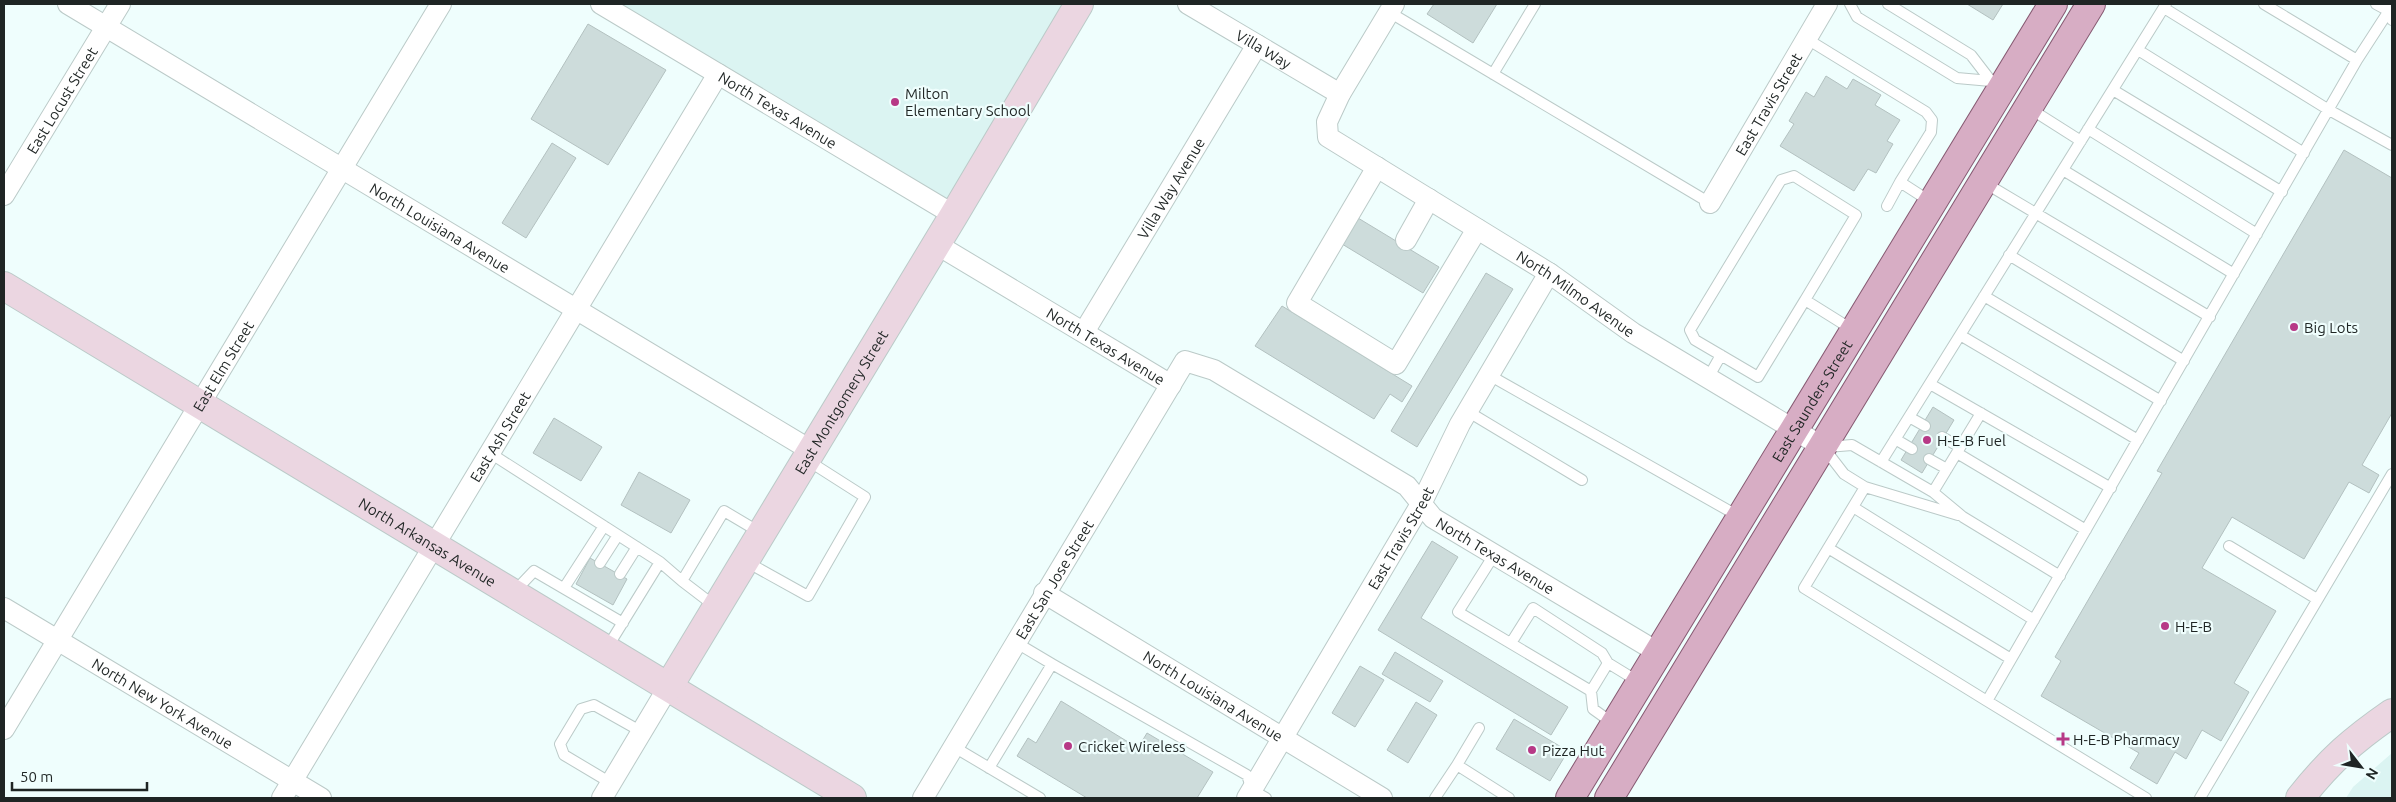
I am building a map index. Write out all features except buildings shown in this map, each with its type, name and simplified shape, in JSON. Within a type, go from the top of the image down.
[{"type":"main road","name":"East Montgomery Street","points":[[670,686],[1079,4]]},
{"type":"main road","name":"East Saunders Street","points":[[1570,798],[1932,202],[1997,84],[2053,4]]},
{"type":"main road","points":[[1609,798],[2091,4]]},
{"type":"main road","points":[[1977,192],[1968,180],[2003,117],[2006,98],[1997,84]]},
{"type":"main road","name":"North Arkansas Avenue","points":[[4,286],[670,686],[852,798]]},
{"type":"main road","points":[[1588,798],[1670,668],[1686,633],[1689,604]]},
{"type":"main road","points":[[2300,798],[2323,768],[2353,740],[2392,713]]},
{"type":"street","name":"North Louisiana Avenue","points":[[68,4],[576,310],[809,455]]},
{"type":"street","name":"East Locust Street","points":[[4,195],[120,4]]},
{"type":"street","name":"East Elm Street","points":[[4,729],[441,4]]},
{"type":"street","name":"North Texas Avenue","points":[[601,4],[954,215]]},
{"type":"street","name":"Villa Way","points":[[1188,4],[1340,94]]},
{"type":"street","name":"East Travis Street","points":[[1710,203],[1827,4]]},
{"type":"street","points":[[1340,94],[1391,8]]},
{"type":"street","name":"Villa Way Avenue","points":[[1084,332],[1257,45]]},
{"type":"street","name":"East Ash Street","points":[[282,798],[718,74]]},
{"type":"street","name":"North Milmo Avenue","points":[[1340,94],[1328,122],[1328,137],[1549,273],[1633,333],[1823,447]]},
{"type":"street","points":[[1377,167],[1298,303],[1396,364],[1477,229]]},
{"type":"street","points":[[1406,240],[1429,199]]},
{"type":"street","name":"North Texas Avenue","points":[[936,244],[1171,385]]},
{"type":"street","name":"East Travis Street","points":[[1255,795],[1284,738],[1421,504],[1467,411],[1549,273]]},
{"type":"street","name":"North Texas Avenue","points":[[1185,361],[1214,370],[1399,481],[1407,486],[1433,518],[1659,653]]},
{"type":"street","name":"East San Jose Street","points":[[923,798],[1044,593],[1185,361]]},
{"type":"street","name":"North Louisiana Avenue","points":[[1044,593],[1284,738],[1376,797]]},
{"type":"street","name":"North New York Avenue","points":[[4,608],[320,798]]},
{"type":"street","name":"East Montgomery Street","points":[[606,791],[670,686]]},
{"type":"lane","points":[[1493,74],[1535,4]]},
{"type":"lane","points":[[1850,4],[1856,16],[1957,78],[1997,84]]},
{"type":"lane","points":[[1888,4],[1971,55],[1997,84]]},
{"type":"lane","points":[[2264,4],[2358,60]]},
{"type":"lane","points":[[1987,702],[2358,60],[2391,12],[2376,4]]},
{"type":"lane","points":[[1881,462],[2165,6],[2329,110],[2392,145]]},
{"type":"lane","points":[[1391,8],[1493,74],[1710,203]]},
{"type":"lane","points":[[1807,38],[1926,112],[1932,120],[1930,132],[1887,206]]},
{"type":"lane","points":[[2138,50],[2304,153]]},
{"type":"lane","points":[[2113,90],[2282,192]]},
{"type":"lane","points":[[2028,107],[2081,141]]},
{"type":"lane","points":[[2088,129],[2257,234]]},
{"type":"lane","points":[[2063,170],[2234,274]]},
{"type":"lane","points":[[1794,176],[1856,215],[1805,300],[1758,377],[1695,340],[1690,330],[1781,180],[1794,176]]},
{"type":"lane","points":[[1900,182],[1932,202]]},
{"type":"lane","points":[[1977,192],[2036,212],[2210,317]]},
{"type":"lane","points":[[2009,255],[2184,361]]},
{"type":"lane","points":[[1984,296],[2160,401]]},
{"type":"lane","points":[[1805,300],[1854,330]]},
{"type":"lane","points":[[1960,335],[2138,440]]},
{"type":"lane","points":[[1708,378],[1721,355]]},
{"type":"lane","points":[[1489,375],[1741,518]]},
{"type":"lane","points":[[1930,384],[2111,488]]},
{"type":"lane","points":[[1467,411],[1582,480]]},
{"type":"lane","points":[[1933,492],[1980,413]]},
{"type":"lane","points":[[1909,417],[1925,426]]},
{"type":"lane","points":[[1942,437],[1959,450],[2086,530]]},
{"type":"lane","points":[[1895,439],[1912,448]]},
{"type":"lane","points":[[1823,447],[1852,445],[1933,492],[1963,517],[2060,576]]},
{"type":"lane","points":[[1823,447],[1844,474],[1865,487],[1963,517]]},
{"type":"lane","points":[[490,453],[660,562],[717,608]]},
{"type":"lane","points":[[745,561],[808,596],[865,497],[809,455]]},
{"type":"lane","points":[[1929,458],[1947,469]]},
{"type":"lane","points":[[2200,798],[2392,474]]},
{"type":"lane","points":[[1865,487],[1804,588],[2146,798]]},
{"type":"lane","points":[[1853,507],[2034,620]]},
{"type":"lane","points":[[682,581],[724,511],[762,533]]},
{"type":"lane","points":[[564,588],[604,526]]},
{"type":"lane","points":[[600,563],[618,535]]},
{"type":"lane","points":[[2229,546],[2317,600]]},
{"type":"lane","points":[[620,574],[637,547]]},
{"type":"lane","points":[[1828,548],[2011,659]]},
{"type":"lane","points":[[1494,555],[1458,612],[1592,691]]},
{"type":"lane","points":[[607,649],[660,562]]},
{"type":"lane","points":[[514,592],[534,571],[564,588],[581,592],[601,604],[623,623]]},
{"type":"lane","points":[[1511,644],[1533,608],[1602,653],[1608,663],[1640,683]]},
{"type":"lane","points":[[1015,642],[1247,774],[1255,795]]},
{"type":"lane","points":[[1608,663],[1592,691],[1593,709],[1615,725]]},
{"type":"lane","points":[[989,768],[1052,664]]},
{"type":"lane","points":[[606,791],[564,756],[560,744],[581,709],[594,705],[642,732]]},
{"type":"lane","points":[[1435,798],[1479,728]]},
{"type":"lane","points":[[954,747],[1040,798]]},
{"type":"lane","points":[[1457,765],[1509,798]]},
{"type":"shaded area","name":"Milton Elementary School","points":[[617,4],[1070,4],[947,203]]},
{"type":"shaded area","points":[[2392,753],[2392,798],[2346,798],[2353,787]]},
{"type":"place","name":"Milton Elementary School","points":[[895,102]]},
{"type":"place","name":"Big Lots","points":[[2294,327]]},
{"type":"place","name":"H-E-B Fuel","points":[[1927,440]]},
{"type":"place","name":"H-E-B","points":[[2165,626]]},
{"type":"place","name":"H-E-B Pharmacy","points":[[2063,739]]},
{"type":"place","name":"Cricket Wireless","points":[[1068,746]]},
{"type":"place","name":"Pizza Hut","points":[[1532,750]]}]
